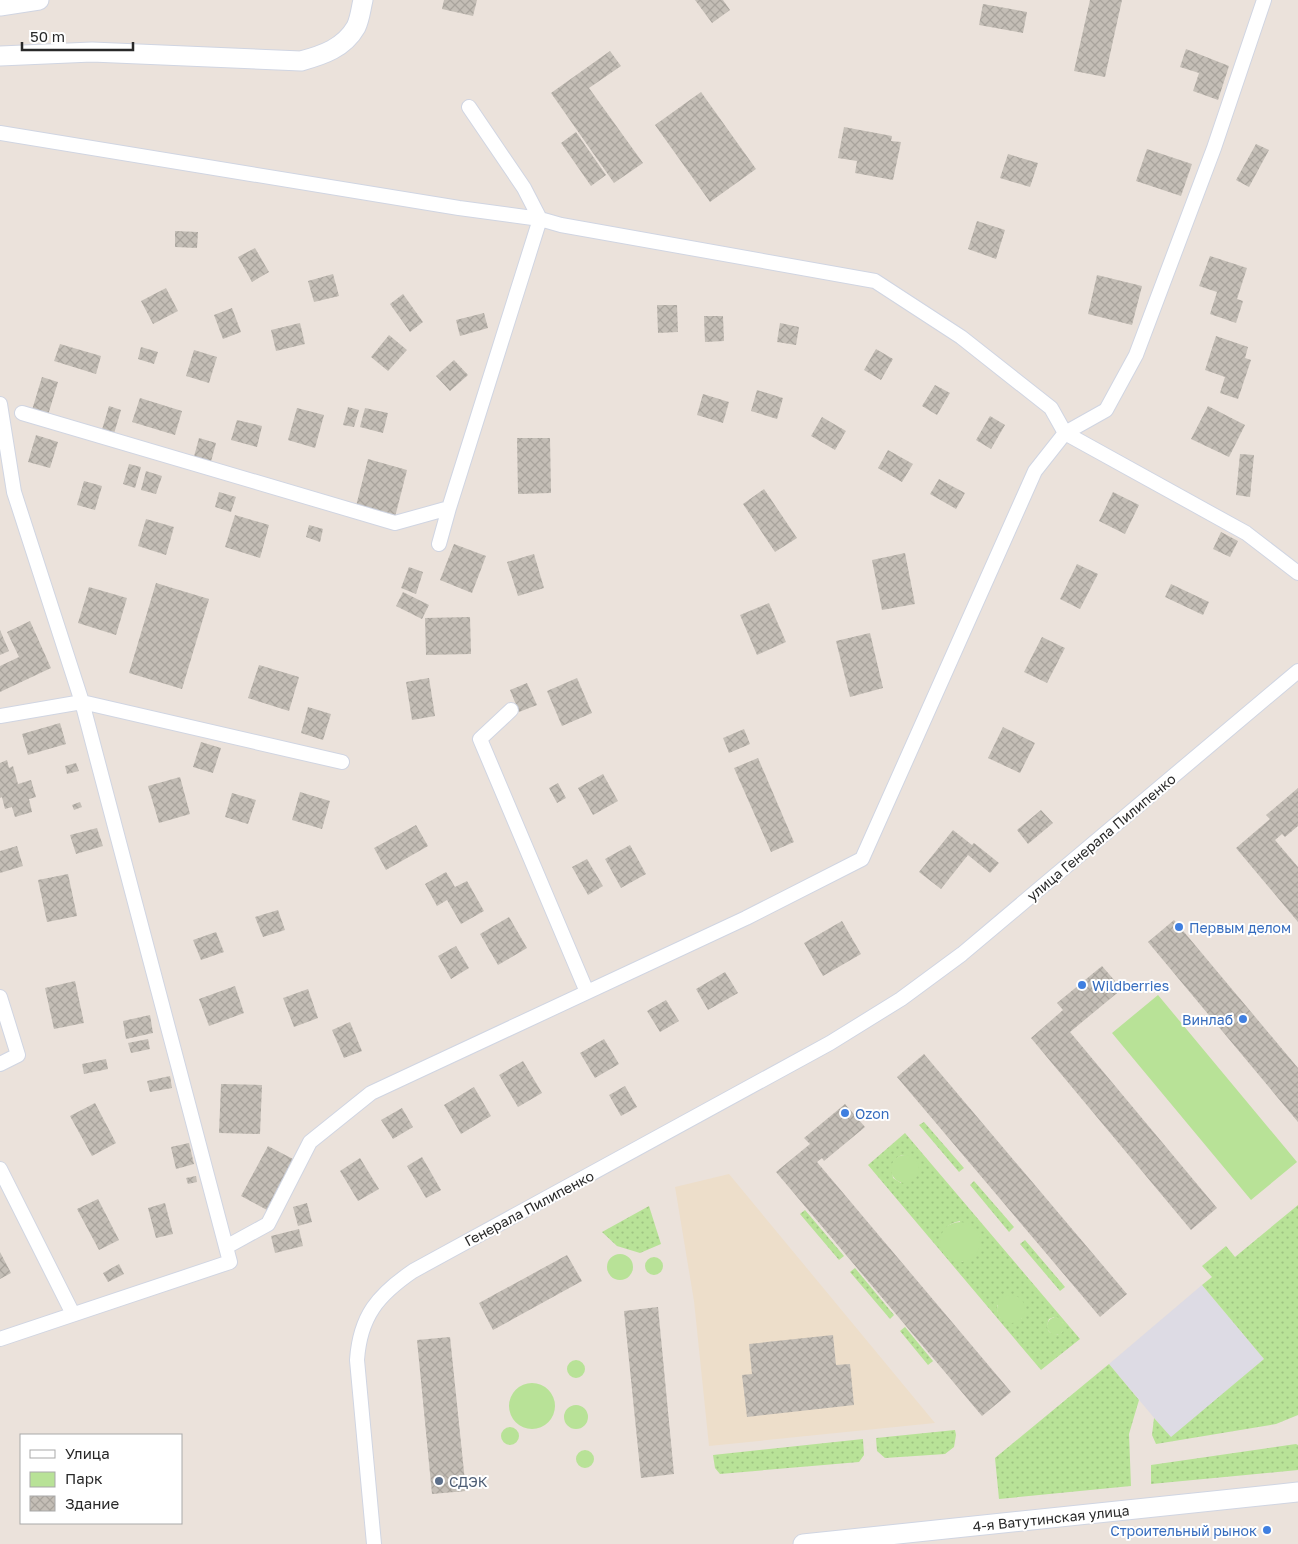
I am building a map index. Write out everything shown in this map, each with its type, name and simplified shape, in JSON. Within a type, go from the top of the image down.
[{"type":"street","points":[[0,6],[39,0]]},
{"type":"street","points":[[0,56],[92,52],[300,61],[322,56],[342,44],[357,25],[363,0]]},
{"type":"street","points":[[226,1247],[268,1224],[310,1142],[371,1093],[746,918],[862,859],[1036,471],[1065,433],[1106,410],[1136,355],[1214,148],[1264,0]]},
{"type":"street","points":[[439,544],[540,219],[524,188],[469,107]]},
{"type":"street","points":[[0,134],[458,208],[540,219],[561,225],[875,281],[961,337],[1051,408],[1065,433],[1246,533],[1298,574]]},
{"type":"street","points":[[0,404],[14,492],[82,702],[230,1262],[0,1339]]},
{"type":"street","points":[[22,412],[394,523],[449,508]]},
{"type":"street","name":"улица Генерала Пилипенко","points":[[901,999],[962,954],[1298,671]]},
{"type":"street","points":[[0,716],[82,702],[342,762]]},
{"type":"street","points":[[511,710],[480,739],[587,992]]},
{"type":"street","points":[[0,997],[18,1055],[0,1064]]},
{"type":"street","name":"Генерала Пилипенко","points":[[374,1544],[357,1360],[358,1346],[365,1322],[379,1298],[412,1271],[830,1043],[901,999]]},
{"type":"street","points":[[0,1169],[73,1314]]},
{"type":"street","name":"4-я Ватутинская улица","points":[[803,1544],[1298,1492]]},
{"type":"shaded area","points":[[729,1174],[935,1423],[709,1446],[694,1301],[675,1187]]},
{"type":"shaded area","points":[[1202,1285],[1264,1359],[1171,1438],[1109,1364]]},
{"type":"green space","points":[[1158,995],[1297,1162],[1251,1200],[1112,1033]]},
{"type":"green space","points":[[924,1122],[964,1168],[959,1172],[919,1125]]},
{"type":"green space","points":[[905,1133],[1080,1339],[1041,1370],[868,1165]],"holes":[[[906,1155],[901,1183],[893,1178],[892,1170],[895,1159]],[[960,1221],[963,1262],[950,1259],[942,1250],[945,1231],[954,1222]],[[1022,1302],[1024,1310],[1021,1319],[1000,1318],[997,1305]],[[1054,1317],[1062,1332],[1057,1335],[1049,1332],[1047,1325],[1049,1319]]]},
{"type":"green space","points":[[905,1155],[915,1159],[919,1169],[915,1179],[905,1183],[895,1179],[891,1169],[895,1159]]},
{"type":"green space","points":[[974,1181],[1014,1227],[1009,1232],[970,1185]]},
{"type":"green space","points":[[1298,1205],[1298,1415],[1276,1424],[1156,1444],[1152,1435],[1154,1418],[1171,1437],[1264,1359],[1202,1285],[1212,1277],[1202,1266],[1226,1246],[1235,1257]]},
{"type":"green space","points":[[649,1206],[661,1244],[640,1253],[617,1246],[602,1232]]},
{"type":"green space","points":[[805,1210],[844,1256],[839,1260],[800,1214]]},
{"type":"green space","points":[[964,1222],[971,1225],[977,1231],[980,1242],[979,1250],[971,1259],[964,1262],[956,1262],[949,1259],[941,1250],[940,1238],[943,1231],[952,1223]]},
{"type":"green space","points":[[1025,1240],[1065,1287],[1060,1291],[1020,1244]]},
{"type":"green space","points":[[620,1254],[629,1258],[633,1267],[629,1276],[620,1280],[611,1276],[607,1267],[611,1258]]},
{"type":"green space","points":[[654,1257],[660,1260],[663,1266],[660,1272],[654,1275],[648,1272],[645,1266],[648,1260]]},
{"type":"green space","points":[[855,1268],[894,1315],[890,1319],[850,1272]]},
{"type":"green space","points":[[1011,1295],[1021,1299],[1025,1309],[1021,1319],[1011,1323],[1001,1319],[997,1309],[1001,1299]]},
{"type":"green space","points":[[1056,1317],[1062,1320],[1065,1326],[1062,1332],[1056,1335],[1050,1332],[1047,1326],[1050,1320]]},
{"type":"green space","points":[[905,1327],[933,1361],[928,1365],[900,1331]]},
{"type":"green space","points":[[576,1360],[582,1363],[585,1369],[582,1375],[576,1378],[570,1375],[567,1369],[570,1363]]},
{"type":"green space","points":[[1109,1364],[1139,1400],[1129,1434],[1131,1486],[999,1499],[995,1458]]},
{"type":"green space","points":[[537,1383],[549,1389],[554,1397],[554,1415],[549,1423],[541,1428],[527,1429],[515,1423],[510,1415],[509,1401],[515,1389],[523,1384]]},
{"type":"green space","points":[[576,1405],[585,1408],[588,1417],[585,1426],[576,1429],[567,1426],[564,1417],[567,1408]]},
{"type":"green space","points":[[510,1427],[516,1430],[519,1436],[516,1442],[510,1445],[504,1442],[501,1436],[504,1430]]},
{"type":"green space","points":[[955,1430],[954,1447],[945,1454],[885,1458],[877,1451],[876,1438]]},
{"type":"green space","points":[[863,1439],[864,1455],[859,1462],[720,1474],[715,1468],[713,1455]]},
{"type":"green space","points":[[1298,1445],[1298,1470],[1151,1484],[1151,1465]]},
{"type":"green space","points":[[585,1450],[591,1453],[594,1459],[591,1465],[585,1468],[579,1465],[576,1459],[579,1453]]},
{"type":"building","points":[[444,0],[477,0],[473,16],[442,9]]},
{"type":"building","points":[[695,0],[723,0],[730,10],[712,23]]},
{"type":"building","points":[[1090,0],[1122,0],[1105,77],[1074,71]]},
{"type":"building","points":[[983,4],[1027,12],[1023,33],[979,25]]},
{"type":"building","points":[[1186,49],[1229,66],[1218,100],[1193,91],[1199,73],[1180,67]]},
{"type":"building","points":[[610,51],[621,66],[589,88],[643,163],[614,183],[551,93]]},
{"type":"building","points":[[701,92],[756,169],[710,202],[655,125]]},
{"type":"building","points":[[844,127],[892,136],[891,141],[901,142],[893,180],[855,173],[857,161],[838,158]]},
{"type":"building","points":[[576,132],[606,175],[591,186],[561,143]]},
{"type":"building","points":[[1256,144],[1269,150],[1249,187],[1236,180]]},
{"type":"building","points":[[1147,149],[1192,164],[1181,196],[1136,181]]},
{"type":"building","points":[[1008,154],[1038,163],[1030,187],[1000,178]]},
{"type":"building","points":[[977,221],[1005,230],[996,259],[968,249]]},
{"type":"building","points":[[175,231],[198,232],[197,248],[175,247]]},
{"type":"building","points":[[255,248],[269,272],[252,282],[238,257]]},
{"type":"building","points":[[1210,256],[1247,268],[1237,299],[1243,301],[1236,323],[1210,314],[1217,292],[1199,286]]},
{"type":"building","points":[[333,274],[339,296],[314,302],[308,281]]},
{"type":"building","points":[[1097,275],[1142,286],[1132,325],[1088,314]]},
{"type":"building","points":[[166,288],[178,311],[153,324],[141,301]]},
{"type":"building","points":[[403,294],[423,322],[410,332],[390,304]]},
{"type":"building","points":[[657,305],[677,305],[678,332],[658,333]]},
{"type":"building","points":[[232,308],[241,332],[223,339],[214,315]]},
{"type":"building","points":[[484,313],[488,328],[460,336],[456,320]]},
{"type":"building","points":[[704,316],[723,316],[724,341],[705,342]]},
{"type":"building","points":[[300,323],[305,344],[276,351],[271,330]]},
{"type":"building","points":[[780,323],[799,327],[796,345],[777,342]]},
{"type":"building","points":[[389,335],[407,350],[388,371],[371,357]]},
{"type":"building","points":[[1216,336],[1248,347],[1245,358],[1251,360],[1238,399],[1220,393],[1225,377],[1205,370]]},
{"type":"building","points":[[60,344],[101,356],[96,374],[54,361]]},
{"type":"building","points":[[141,347],[158,352],[154,364],[138,359]]},
{"type":"building","points":[[876,349],[893,359],[881,380],[864,370]]},
{"type":"building","points":[[194,350],[217,357],[209,383],[186,376]]},
{"type":"building","points":[[454,360],[468,375],[450,391],[436,376]]},
{"type":"building","points":[[42,377],[58,382],[48,415],[32,410]]},
{"type":"building","points":[[935,385],[950,393],[937,415],[922,406]]},
{"type":"building","points":[[757,390],[783,398],[777,419],[751,411]]},
{"type":"building","points":[[703,394],[729,402],[723,423],[697,415]]},
{"type":"building","points":[[140,398],[182,411],[175,435],[132,422]]},
{"type":"building","points":[[109,406],[121,410],[113,437],[101,433]]},
{"type":"building","points":[[1208,406],[1245,425],[1229,457],[1191,439]]},
{"type":"building","points":[[348,407],[359,410],[354,427],[343,425]]},
{"type":"building","points":[[297,408],[324,415],[315,448],[288,440]]},
{"type":"building","points":[[365,408],[388,413],[383,433],[360,427]]},
{"type":"building","points":[[990,416],[1005,425],[991,449],[976,440]]},
{"type":"building","points":[[822,417],[846,431],[835,450],[811,436]]},
{"type":"building","points":[[237,420],[262,426],[257,447],[231,440]]},
{"type":"building","points":[[36,435],[58,442],[50,468],[28,462]]},
{"type":"building","points":[[199,438],[216,443],[209,469],[192,464]]},
{"type":"building","points":[[517,438],[550,438],[551,493],[518,494]]},
{"type":"building","points":[[888,450],[913,464],[902,482],[878,468]]},
{"type":"building","points":[[1240,454],[1254,455],[1250,497],[1236,495]]},
{"type":"building","points":[[368,459],[407,470],[395,517],[356,506]]},
{"type":"building","points":[[129,464],[141,467],[135,488],[123,484]]},
{"type":"building","points":[[146,471],[162,476],[156,494],[141,490]]},
{"type":"building","points":[[939,479],[965,493],[956,509],[930,494]]},
{"type":"building","points":[[84,481],[102,486],[95,510],[77,505]]},
{"type":"building","points":[[764,489],[797,538],[775,552],[743,504]]},
{"type":"building","points":[[219,492],[236,497],[231,512],[215,507]]},
{"type":"building","points":[[1113,492],[1139,505],[1125,534],[1099,521]]},
{"type":"building","points":[[235,515],[269,525],[260,558],[225,547]]},
{"type":"building","points":[[146,519],[174,527],[166,555],[138,546]]},
{"type":"building","points":[[309,525],[323,529],[320,542],[306,537]]},
{"type":"building","points":[[1221,532],[1238,541],[1230,557],[1213,549]]},
{"type":"building","points":[[454,544],[486,556],[472,593],[440,580]]},
{"type":"building","points":[[905,553],[915,604],[882,610],[872,560]]},
{"type":"building","points":[[534,554],[544,588],[518,596],[507,562]]},
{"type":"building","points":[[1077,564],[1098,574],[1080,609],[1060,599]]},
{"type":"building","points":[[409,567],[423,572],[416,594],[401,588]]},
{"type":"building","points":[[156,583],[209,599],[182,689],[129,673]]},
{"type":"building","points":[[1171,584],[1209,602],[1203,615],[1165,597]]},
{"type":"building","points":[[89,587],[127,598],[116,635],[78,623]]},
{"type":"building","points":[[403,592],[429,605],[422,619],[396,606]]},
{"type":"building","points":[[769,603],[786,642],[757,655],[740,615]]},
{"type":"building","points":[[470,617],[471,654],[426,655],[425,618]]},
{"type":"building","points":[[30,621],[51,668],[0,692],[0,666],[19,657],[7,632]]},
{"type":"building","points":[[0,630],[9,651],[0,655]]},
{"type":"building","points":[[870,633],[883,688],[850,697],[836,641]]},
{"type":"building","points":[[1042,637],[1065,648],[1047,683],[1024,672]]},
{"type":"building","points":[[259,665],[299,677],[289,711],[248,698]]},
{"type":"building","points":[[429,678],[435,716],[412,720],[406,682]]},
{"type":"building","points":[[577,678],[592,713],[562,726],[547,691]]},
{"type":"building","points":[[527,683],[537,705],[519,712],[510,690]]},
{"type":"building","points":[[308,707],[331,714],[323,740],[301,733]]},
{"type":"building","points":[[60,723],[66,744],[28,755],[22,734]]},
{"type":"building","points":[[1003,727],[1035,743],[1020,773],[988,758]]},
{"type":"building","points":[[744,729],[750,744],[729,753],[723,738]]},
{"type":"building","points":[[201,742],[221,748],[213,773],[193,767]]},
{"type":"building","points":[[758,758],[794,842],[771,852],[734,768]]},
{"type":"building","points":[[7,760],[9,768],[13,766],[18,784],[31,780],[36,797],[29,799],[32,812],[15,817],[12,807],[5,809],[2,797],[0,798],[0,763]]},
{"type":"building","points":[[76,763],[79,771],[67,774],[65,766]]},
{"type":"building","points":[[603,774],[618,801],[593,815],[578,788]]},
{"type":"building","points":[[180,777],[190,814],[159,823],[148,786]]},
{"type":"building","points":[[558,783],[566,798],[557,803],[549,788]]},
{"type":"building","points":[[1298,788],[1298,826],[1285,837],[1282,834],[1275,840],[1298,867],[1298,922],[1236,848],[1270,819],[1266,815]]},
{"type":"building","points":[[300,792],[330,801],[322,829],[292,820]]},
{"type":"building","points":[[232,793],[256,800],[248,824],[225,817]]},
{"type":"building","points":[[80,802],[82,807],[74,810],[72,805]]},
{"type":"building","points":[[1041,810],[1053,823],[1028,844],[1017,830]]},
{"type":"building","points":[[416,825],[428,846],[386,870],[374,848]]},
{"type":"building","points":[[97,828],[103,846],[76,854],[70,835]]},
{"type":"building","points":[[953,830],[972,845],[974,843],[999,863],[990,873],[968,855],[941,889],[919,872]]},
{"type":"building","points":[[630,845],[646,874],[621,888],[605,859]]},
{"type":"building","points":[[17,846],[23,866],[0,873],[0,851]]},
{"type":"building","points":[[587,859],[603,886],[588,895],[572,867]]},
{"type":"building","points":[[446,872],[455,887],[467,881],[484,911],[461,924],[447,900],[437,906],[425,884]]},
{"type":"building","points":[[68,874],[77,916],[47,922],[38,880]]},
{"type":"building","points":[[278,910],[285,930],[263,937],[255,917]]},
{"type":"building","points":[[509,917],[527,948],[498,965],[480,934]]},
{"type":"building","points":[[1174,920],[1298,1068],[1298,1122],[1148,942]]},
{"type":"building","points":[[842,921],[861,954],[823,976],[804,943]]},
{"type":"building","points":[[216,932],[224,952],[201,960],[193,940]]},
{"type":"building","points":[[456,946],[469,968],[451,979],[438,956]]},
{"type":"building","points":[[1102,966],[1122,989],[1070,1032],[1217,1208],[1191,1230],[1031,1038],[1063,1010],[1057,1003]]},
{"type":"building","points":[[725,972],[738,993],[708,1010],[696,989]]},
{"type":"building","points":[[75,981],[84,1023],[54,1029],[45,988]]},
{"type":"building","points":[[235,986],[244,1013],[209,1026],[199,999]]},
{"type":"building","points":[[308,989],[318,1018],[294,1027],[283,998]]},
{"type":"building","points":[[666,1000],[679,1021],[660,1032],[647,1011]]},
{"type":"building","points":[[150,1015],[153,1033],[126,1039],[123,1021]]},
{"type":"building","points":[[350,1022],[362,1051],[344,1058],[332,1030]]},
{"type":"building","points":[[148,1039],[150,1049],[131,1053],[128,1043]]},
{"type":"building","points":[[604,1039],[619,1064],[595,1078],[580,1053]]},
{"type":"building","points":[[924,1054],[1127,1294],[1100,1317],[897,1077]]},
{"type":"building","points":[[106,1059],[108,1069],[84,1074],[82,1064]]},
{"type":"building","points":[[523,1061],[542,1093],[518,1107],[499,1075]]},
{"type":"building","points":[[170,1076],[172,1088],[150,1092],[147,1081]]},
{"type":"building","points":[[221,1084],[262,1085],[260,1134],[219,1133]]},
{"type":"building","points":[[625,1086],[637,1107],[621,1116],[609,1095]]},
{"type":"building","points":[[474,1087],[491,1116],[461,1134],[444,1105]]},
{"type":"building","points":[[95,1103],[116,1143],[92,1156],[70,1116]]},
{"type":"building","points":[[845,1104],[865,1127],[824,1161],[822,1158],[817,1162],[1011,1392],[982,1416],[776,1172],[810,1144],[804,1138]]},
{"type":"building","points":[[402,1108],[413,1127],[393,1139],[381,1120]]},
{"type":"building","points":[[189,1143],[194,1164],[176,1169],[171,1147]]},
{"type":"building","points":[[268,1146],[293,1159],[267,1210],[241,1196]]},
{"type":"building","points":[[422,1157],[441,1190],[426,1198],[407,1166]]},
{"type":"building","points":[[360,1158],[379,1189],[358,1201],[340,1171]]},
{"type":"building","points":[[196,1176],[197,1182],[188,1184],[186,1178]]},
{"type":"building","points":[[98,1199],[119,1240],[99,1250],[77,1209]]},
{"type":"building","points":[[165,1203],[173,1234],[156,1238],[148,1208]]},
{"type":"building","points":[[307,1203],[312,1222],[298,1226],[293,1207]]},
{"type":"building","points":[[299,1229],[303,1246],[275,1253],[271,1236]]},
{"type":"building","points":[[0,1252],[11,1273],[0,1279]]},
{"type":"building","points":[[567,1255],[582,1281],[493,1330],[479,1303]]},
{"type":"building","points":[[119,1264],[124,1274],[108,1282],[103,1273]]},
{"type":"building","points":[[658,1307],[674,1474],[641,1478],[624,1311]]},
{"type":"building","points":[[833,1335],[836,1365],[850,1364],[854,1405],[747,1417],[742,1375],[752,1374],[749,1344]]},
{"type":"building","points":[[450,1337],[466,1491],[432,1494],[417,1340]]},
{"type":"place","name":"Первым делом","points":[[1179,927]]},
{"type":"place","name":"Wildberries","points":[[1082,985]]},
{"type":"place","name":"Винлаб","points":[[1243,1019]]},
{"type":"place","name":"Ozon","points":[[845,1113]]},
{"type":"place","name":"СДЭК","points":[[439,1481]]},
{"type":"place","name":"Строительный рынок","points":[[1267,1530]]}]
